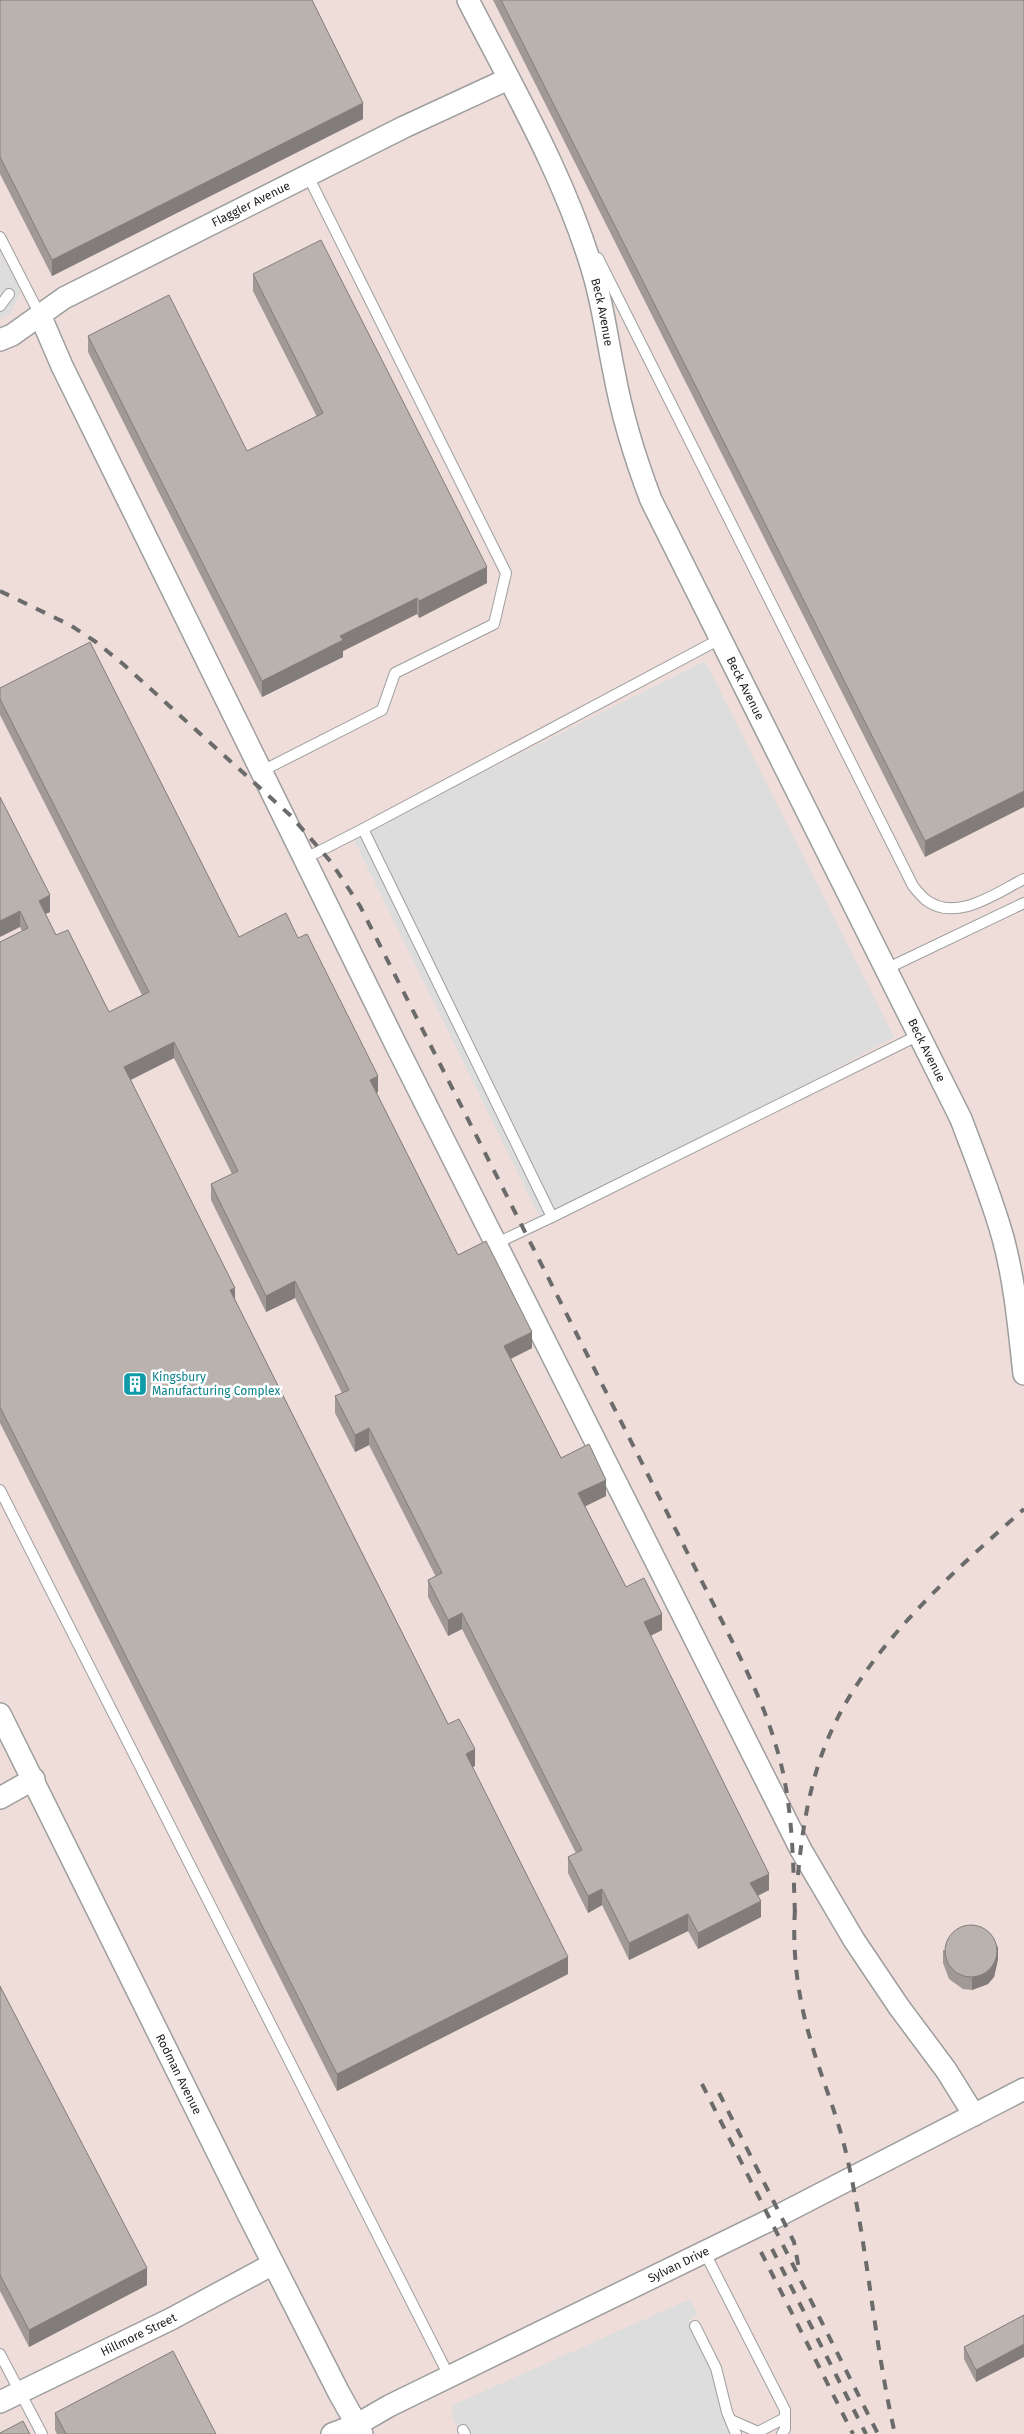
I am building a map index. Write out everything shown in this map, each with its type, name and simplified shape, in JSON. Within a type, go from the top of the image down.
[{"type":"street","name":"Beck Avenue","points":[[468,0],[567,197],[594,273],[626,425],[635,460],[651,500],[961,1119],[992,1202],[1010,1271],[1024,1374]]},
{"type":"street","name":"Flaggler Avenue","points":[[0,340],[12,334],[64,298],[508,79]]},
{"type":"street","points":[[40,315],[62,366],[260,772],[495,1244],[801,1850],[854,1940],[898,2008],[946,2070],[974,2115]]},
{"type":"street","name":"Rodman Avenue","points":[[0,1714],[34,1779],[97,1911],[273,2264],[338,2393],[360,2429]]},
{"type":"street","points":[[0,1798],[34,1779]]},
{"type":"street","name":"Sylvan Drive","points":[[332,2434],[360,2429],[389,2406],[704,2251],[1024,2089]]},
{"type":"street","name":"Hillmore Street","points":[[0,2402],[171,2319],[273,2264]]},
{"type":"lane","points":[[260,772],[382,710],[395,673],[494,624],[506,573],[308,176]]},
{"type":"lane","points":[[567,197],[913,886],[927,901],[943,908],[958,909],[1024,879]]},
{"type":"lane","points":[[0,237],[40,315]]},
{"type":"lane","points":[[0,306],[9,294]]},
{"type":"lane","points":[[304,859],[720,639]]},
{"type":"lane","points":[[363,829],[552,1217]]},
{"type":"lane","points":[[886,969],[1024,903]]},
{"type":"lane","points":[[495,1244],[920,1035]]},
{"type":"lane","points":[[0,1490],[449,2376]]},
{"type":"lane","points":[[704,2251],[785,2410],[785,2429],[782,2434]]},
{"type":"lane","points":[[695,2326],[716,2368],[736,2434]]},
{"type":"lane","points":[[0,2354],[42,2434]]},
{"type":"lane","points":[[731,2420],[758,2432],[785,2418]]},
{"type":"shaded area","points":[[0,0],[1024,0],[1024,2434],[0,2434]]},
{"type":"shaded area","points":[[0,252],[21,292],[10,314],[0,319]]},
{"type":"shaded area","points":[[705,661],[894,1037],[544,1226],[353,838]]},
{"type":"shaded area","points":[[690,2299],[698,2315],[689,2320],[743,2434],[461,2434],[452,2417],[453,2405]]},
{"type":"building","points":[[0,0],[312,0],[363,103],[52,260],[0,157]]},
{"type":"building","points":[[501,0],[1024,0],[1024,791],[925,841]]},
{"type":"building","points":[[321,240],[487,567],[419,601],[417,598],[340,636],[343,640],[262,681],[88,336],[169,295],[247,451],[323,413],[253,274]]},
{"type":"building","name":"Kingsbury Manufacturing Complex","points":[[90,642],[239,937],[286,913],[298,938],[307,934],[378,1076],[370,1080],[458,1255],[486,1241],[532,1332],[504,1346],[561,1458],[589,1444],[606,1480],[578,1493],[626,1587],[644,1578],[662,1614],[644,1622],[769,1874],[750,1883],[761,1901],[698,1933],[688,1914],[629,1943],[602,1889],[588,1896],[568,1857],[582,1850],[462,1613],[448,1620],[428,1580],[442,1573],[369,1428],[355,1435],[335,1396],[349,1390],[295,1281],[266,1296],[211,1184],[238,1171],[174,1042],[124,1067],[235,1288],[230,1290],[448,1724],[459,1719],[475,1749],[466,1754],[568,1957],[337,2074],[0,1407],[0,942],[28,928],[20,911],[0,921],[0,797],[50,895],[39,901],[56,935],[68,930],[109,1012],[149,992],[0,699],[0,688]]},
{"type":"building","points":[[966,1925],[976,1925],[990,1932],[997,1946],[997,1956],[990,1970],[976,1977],[966,1977],[956,1973],[949,1966],[945,1956],[945,1946],[949,1936],[956,1929]]},
{"type":"building","points":[[0,1986],[147,2268],[29,2330],[0,2275]]},
{"type":"building","points":[[1024,2315],[1024,2344],[976,2370],[964,2347]]},
{"type":"building","points":[[173,2351],[216,2434],[66,2434],[55,2413]]},
{"type":"building","points":[[23,2421],[30,2434],[0,2434],[0,2433]]},
{"type":"railway","points":[[0,591],[70,625],[96,642],[123,664],[291,816],[331,862],[360,906],[725,1627],[760,1700],[776,1746],[786,1787],[791,1830],[795,1916]]},
{"type":"railway","points":[[798,1875],[807,1809],[819,1762],[841,1711],[861,1678],[885,1647],[938,1588],[1024,1509]]},
{"type":"railway","points":[[795,1910],[795,1958],[802,2007],[814,2053],[847,2157],[895,2434]]},
{"type":"railway","points":[[702,2084],[878,2434]]},
{"type":"railway","points":[[719,2093],[794,2242],[799,2269]]},
{"type":"railway","points":[[772,2249],[866,2434]]},
{"type":"railway","points":[[761,2252],[853,2434]]},
{"type":"place","name":"Kingsbury Manufacturing Complex","points":[[135,1384]]}]
